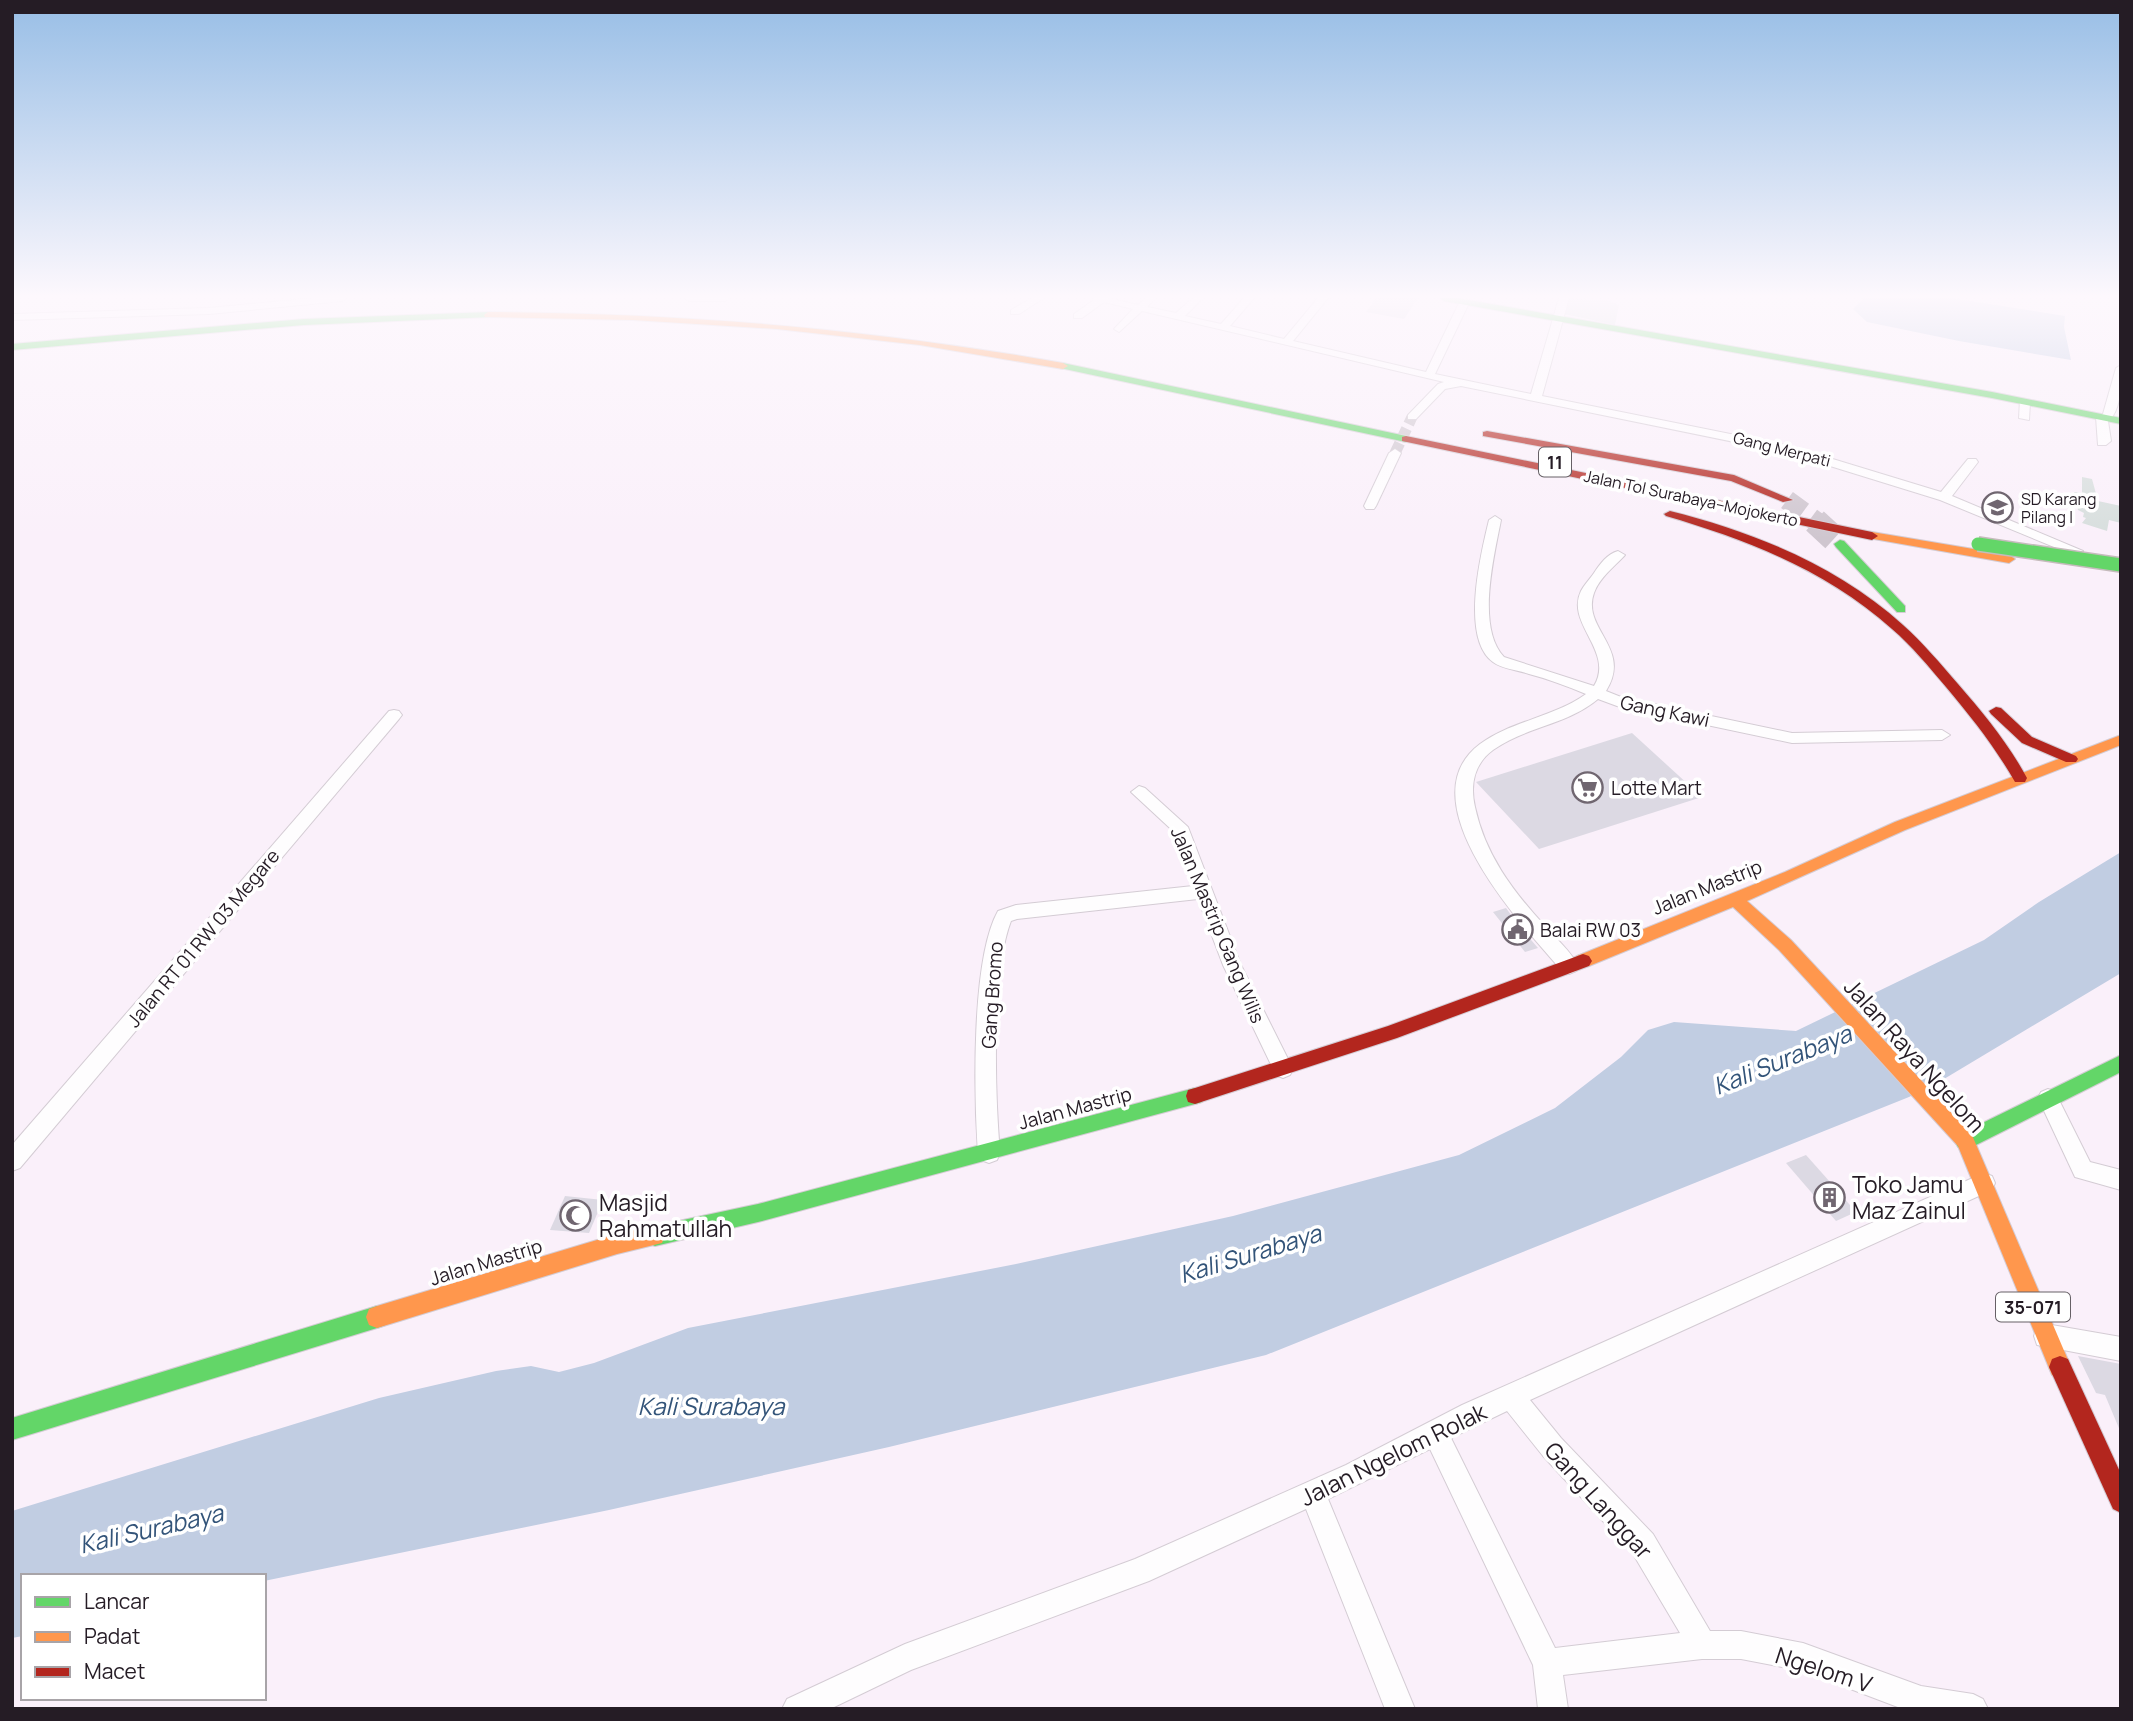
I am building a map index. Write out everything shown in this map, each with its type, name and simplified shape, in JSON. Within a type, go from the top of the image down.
[{"type":"main road","name":"Jalan Tol Surabaya–Mojokerto","points":[[1122,378],[1793,520],[1982,550],[2121,565]]},
{"type":"main road","name":"Jalan Tol Surabaya–Mojokerto","points":[[1155,378],[1791,512],[2121,576]]},
{"type":"main road","points":[[1161,378],[1332,406]]},
{"type":"main road","points":[[1866,378],[2025,410],[2110,419]]},
{"type":"main road","points":[[1157,385],[1259,414],[1621,502]]},
{"type":"main road","points":[[1466,430],[1734,478],[1787,499]]},
{"type":"main road","points":[[1647,508],[1720,527],[1770,546],[1827,574],[1864,598],[1900,629],[2000,740],[2020,778]]},
{"type":"main road","points":[[1840,544],[2020,735],[2038,747],[2071,759]]},
{"type":"main road","name":"Jalan Mastrip","points":[[12,1429],[617,1244],[758,1213],[989,1153],[1172,1103],[1283,1069],[1569,966],[1839,855],[1900,826],[2121,740]]},
{"type":"main road","name":"Jalan Raya Ngelom","points":[[1734,898],[1784,945],[1965,1141],[2046,1336],[2121,1501]]},
{"type":"main road","points":[[1965,1141],[2048,1098],[2116,1071]]},
{"type":"street","name":"Gang Merpati","points":[[1439,378],[1790,450],[1944,498],[2121,570]]},
{"type":"street","points":[[1535,397],[1540,378]]},
{"type":"street","points":[[2102,443],[2105,441],[2119,378]]},
{"type":"street","points":[[1413,419],[1442,386],[1450,383],[1465,384]]},
{"type":"street","points":[[1370,506],[1395,453]]},
{"type":"street","points":[[1944,498],[1972,462]]},
{"type":"street","name":"Gang Kawi","points":[[1495,520],[1481,586],[1489,653],[1499,660],[1597,691],[1617,701],[1792,738],[1942,735]]},
{"type":"street","points":[[1569,966],[1493,876],[1478,849],[1469,823],[1464,783],[1468,769],[1476,757],[1493,743],[1554,718],[1597,691],[1605,681],[1609,665],[1601,640],[1586,612],[1586,592],[1605,565],[1618,555]]},
{"type":"street","name":"Jalan RT 01 RW 03 Megare","points":[[12,1161],[394,715]]},
{"type":"street","name":"Jalan Mastrip Gang Wilis","points":[[1139,792],[1179,827],[1232,965],[1283,1069]]},
{"type":"street","name":"Gang Bromo","points":[[989,1153],[985,1123],[992,981],[998,927],[1004,916],[1016,912],[1205,892]]},
{"type":"street","points":[[2048,1098],[2082,1170],[2121,1180]]},
{"type":"street","name":"Jalan Ngelom Rolak","points":[[797,1709],[905,1658],[1139,1571],[1313,1494],[1428,1439],[1471,1414],[1984,1183]]},
{"type":"street","points":[[2046,1336],[2121,1349]]},
{"type":"street","name":"Gang Langgar","points":[[1511,1396],[1552,1447],[1643,1544],[1702,1645]]},
{"type":"street","points":[[1428,1439],[1548,1663],[1553,1709]]},
{"type":"street","points":[[1313,1494],[1400,1709]]},
{"type":"street","name":"Ngelom V","points":[[1548,1663],[1702,1645],[1741,1646],[1803,1657],[1921,1701],[1973,1709]]},
{"type":"shaded area","points":[[2082,477],[2092,479],[2098,501],[2121,506],[2121,523],[2109,520],[2107,531],[2082,523],[2086,518],[2083,517],[2084,513],[2078,510],[2074,492],[2082,493]]},
{"type":"water","name":"Kali Surabaya","points":[[2121,852],[2121,973],[1944,1079],[1909,1097],[1266,1355],[889,1447],[609,1510],[266,1581],[266,1574],[21,1574],[21,1636],[12,1638],[12,1511],[379,1398],[496,1371],[531,1366],[559,1372],[594,1363],[688,1328],[1016,1264],[1233,1216],[1459,1155],[1555,1108],[1621,1057],[1648,1030],[1674,1022],[1796,1031],[1984,940],[2039,902]]},
{"type":"building","name":"Lotte Mart","points":[[1632,733],[1702,797],[1539,849],[1476,782]]},
{"type":"building","name":"Balai RW 03","points":[[1506,908],[1538,948],[1525,952],[1493,912]]},
{"type":"building","name":"Toko Jamu Maz Zainul","points":[[1806,1155],[1856,1212],[1836,1221],[1786,1163]]},
{"type":"building","name":"Masjid Rahmatullah","points":[[565,1196],[603,1200],[589,1233],[550,1230]]},
{"type":"building","points":[[2078,1356],[2121,1364],[2121,1433],[2105,1395],[2096,1393]]},
{"type":"tunnel","points":[[1395,453],[1412,417]]},
{"type":"tunnel","points":[[1787,500],[1817,522]]},
{"type":"tunnel","points":[[1815,521],[1840,544]]},
{"type":"traffic: fast","points":[[1121,378],[1406,439]]},
{"type":"traffic: fast","points":[[1898,378],[2121,421]]},
{"type":"traffic: fast","points":[[1840,544],[1901,609]]},
{"type":"traffic: fast","points":[[1978,544],[2121,565]]},
{"type":"traffic: fast","points":[[1965,1141],[2121,1063]]},
{"type":"traffic: fast","points":[[655,1236],[758,1213],[1195,1096]]},
{"type":"traffic: fast","points":[[12,1429],[377,1317]]},
{"type":"traffic: slow","points":[[1872,536],[2009,559]]},
{"type":"traffic: slow","points":[[1583,961],[1791,876],[1900,826],[2121,740]]},
{"type":"traffic: slow","points":[[1734,898],[1785,945],[1965,1141],[2060,1367]]},
{"type":"traffic: slow","points":[[377,1317],[617,1244],[655,1236]]},
{"type":"traffic: jam","points":[[1487,434],[1734,478],[1787,500]]},
{"type":"traffic: jam","points":[[1406,439],[1872,536]]},
{"type":"traffic: jam","points":[[1670,514],[1731,533],[1790,556],[1846,587],[1872,605],[1920,648],[1990,731],[2020,778]]},
{"type":"traffic: jam","points":[[1996,711],[2027,740],[2071,759]]},
{"type":"traffic: jam","points":[[1195,1096],[1390,1033],[1583,961]]},
{"type":"traffic: jam","points":[[2060,1367],[2121,1501]]},
{"type":"place","name":"SD Karang Pilang I","points":[[1998,508]]},
{"type":"place","name":"Lotte Mart","points":[[1588,788]]},
{"type":"place","name":"Balai RW 03","points":[[1517,930]]},
{"type":"place","name":"Toko Jamu Maz Zainul","points":[[1829,1197]]},
{"type":"place","name":"Masjid Rahmatullah","points":[[576,1215]]}]
